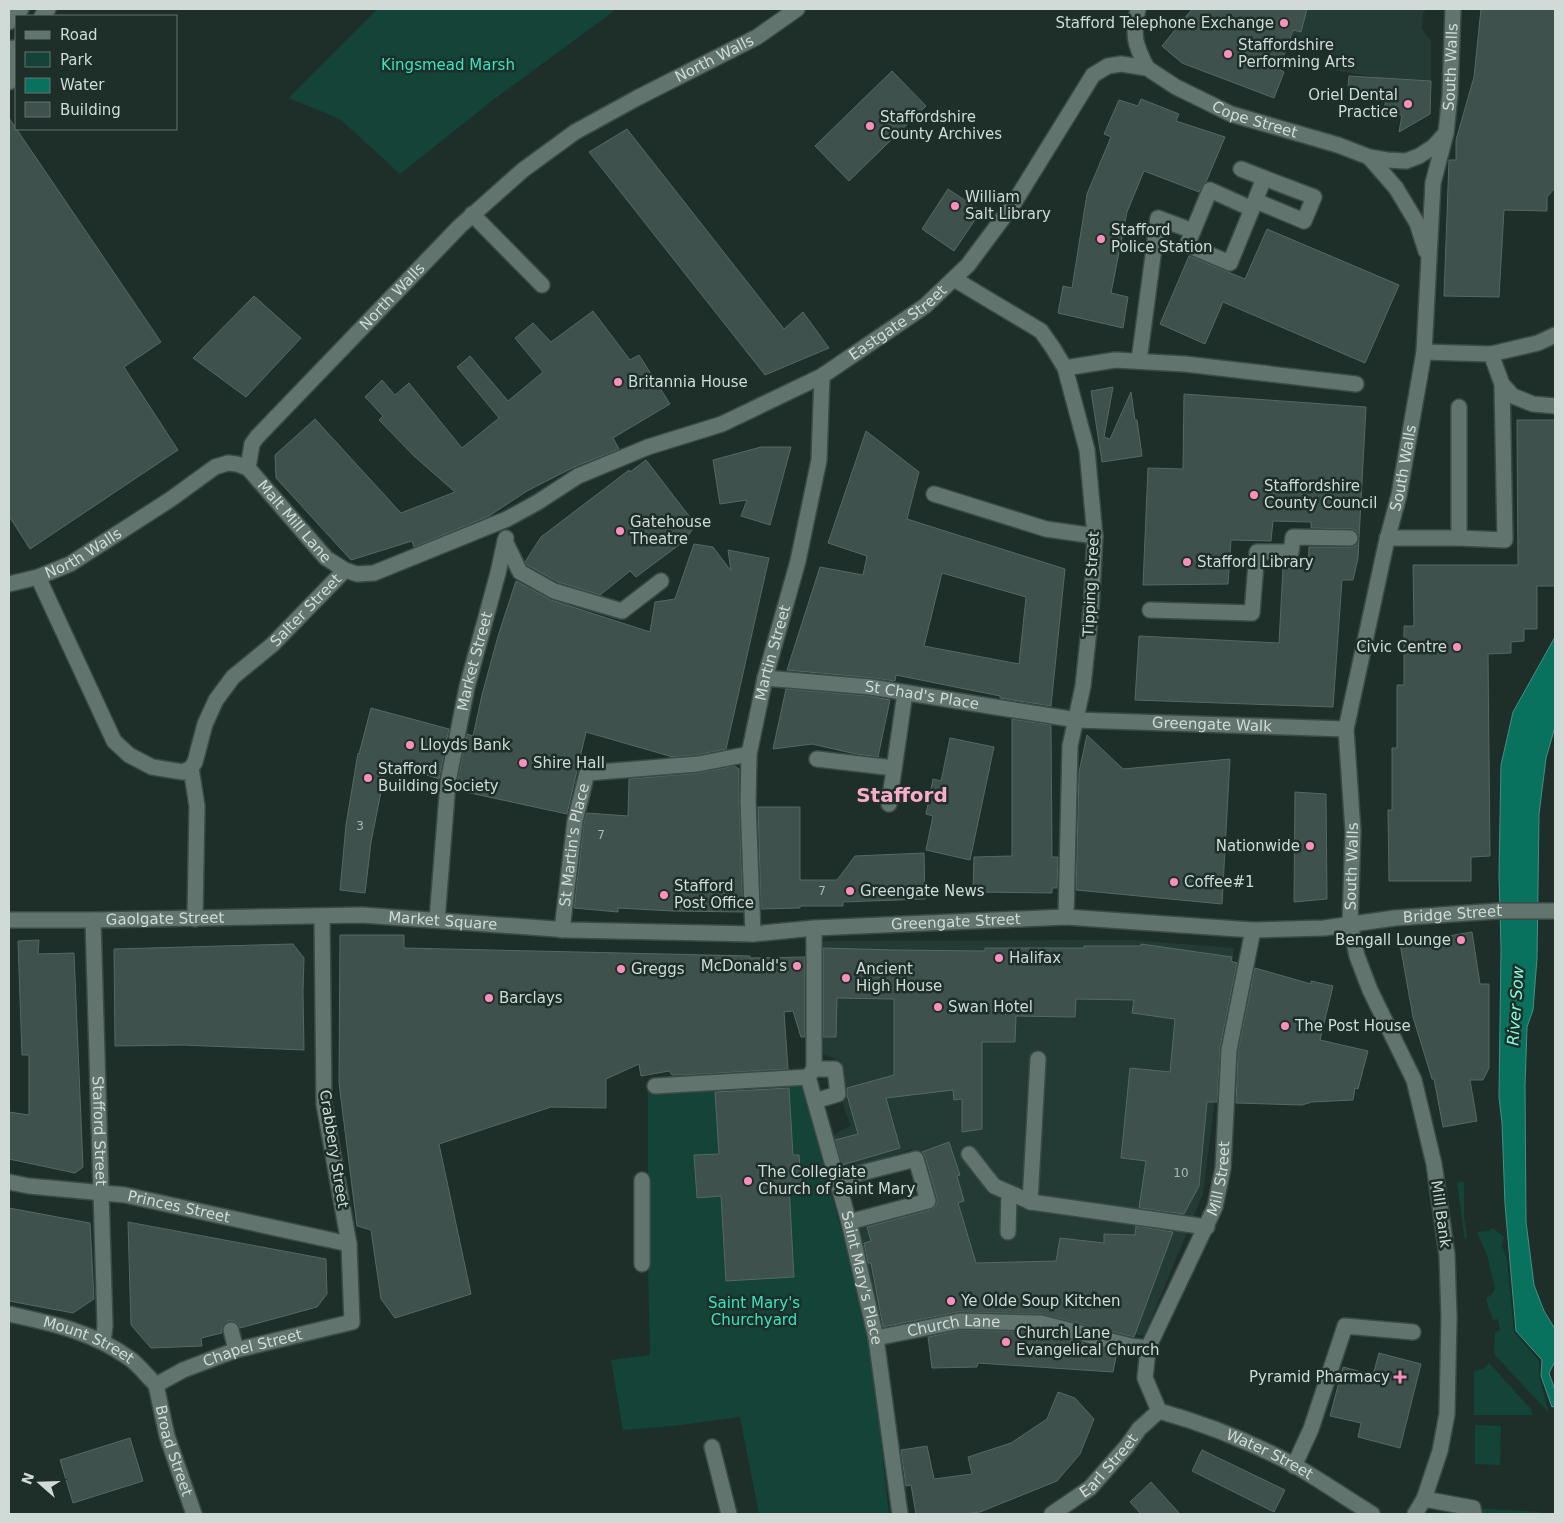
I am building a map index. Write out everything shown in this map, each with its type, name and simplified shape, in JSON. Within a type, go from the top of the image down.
[{"type":"street","name":"North Walls","points":[[9,584],[70,564],[171,499],[215,467],[237,464],[248,468],[252,444],[257,437],[472,214],[523,170],[575,132],[757,37],[797,9]]},
{"type":"street","points":[[1138,9],[1134,27],[1138,49],[1147,68]]},
{"type":"street","name":"South Walls","points":[[1350,924],[1353,831],[1346,729],[1387,538],[1399,495],[1424,352],[1433,183],[1446,134],[1451,87],[1453,9]]},
{"type":"street","points":[[9,82],[13,48]]},
{"type":"street","name":"Eastgate Street","points":[[507,519],[538,502],[578,476],[648,447],[722,424],[822,376],[925,306],[968,265],[1012,206],[1093,75],[1108,66],[1121,64],[1147,68]]},
{"type":"street","name":"Cope Street","points":[[1147,68],[1176,87],[1231,114],[1387,160],[1406,160],[1419,156],[1429,150],[1446,134]]},
{"type":"street","points":[[1369,156],[1396,188],[1417,222],[1429,260]]},
{"type":"street","points":[[1241,169],[1314,197],[1304,221],[1254,205],[1210,190],[1187,245],[1230,263],[1254,205],[1264,178]]},
{"type":"street","points":[[472,214],[542,285]]},
{"type":"street","points":[[1139,361],[1158,218],[1193,231]]},
{"type":"street","name":"Tipping Street","points":[[954,279],[1041,330],[1065,368],[1087,450],[1095,536],[1091,611],[1083,686],[1070,746],[1066,916]]},
{"type":"street","points":[[1424,352],[1491,354],[1538,343],[1555,335]]},
{"type":"street","points":[[1387,538],[1505,540],[1502,384],[1491,354]]},
{"type":"street","points":[[1065,368],[1115,360],[1139,361],[1185,364],[1356,384]]},
{"type":"street","name":"Martin Street","points":[[753,934],[748,802],[749,754],[765,678],[798,561],[820,460],[822,376]]},
{"type":"street","points":[[1502,384],[1513,396],[1533,404],[1555,406]]},
{"type":"street","points":[[1459,407],[1459,538]]},
{"type":"street","name":"Malt Mill Lane","points":[[248,468],[326,558],[344,570]]},
{"type":"street","points":[[934,494],[1046,529],[1095,536]]},
{"type":"street","name":"Market Street","points":[[437,920],[448,782],[468,687],[506,541],[507,519]]},
{"type":"street","name":"Salter Street","points":[[195,919],[197,806],[191,768],[195,762],[205,724],[216,700],[234,677],[272,645],[344,570],[357,574],[374,573],[507,519]]},
{"type":"street","points":[[1150,610],[1252,613],[1257,552],[1291,552],[1293,537],[1350,538]]},
{"type":"street","points":[[506,541],[520,572],[554,591],[622,611],[661,581]]},
{"type":"street","points":[[38,576],[114,741],[129,755],[152,767],[184,772],[191,768]]},
{"type":"street","name":"St Chad's Place","points":[[765,678],[871,687],[1077,720]]},
{"type":"street","points":[[889,804],[905,692]]},
{"type":"street","name":"Greengate Walk","points":[[1077,720],[1346,729]]},
{"type":"street","name":"St Martin's Place","points":[[562,930],[575,821],[587,773],[698,764],[749,754]]},
{"type":"street","points":[[817,758],[894,768]]},
{"type":"street","name":"Bridge Street","points":[[1350,924],[1394,918],[1498,911],[1550,911]]},
{"type":"street","name":"Market Square","points":[[322,916],[362,915],[562,930]]},
{"type":"street","name":"Gaolgate Street","points":[[9,920],[322,916]]},
{"type":"street","name":"Crabbery Street","points":[[322,916],[324,1104],[349,1244],[352,1322]]},
{"type":"street","name":"Greengate Street","points":[[562,930],[753,934],[814,928],[1066,916],[1253,930],[1324,928],[1350,924]]},
{"type":"street","name":"Stafford Street","points":[[92,920],[105,1326],[103,1342]]},
{"type":"street","name":"Mill Bank","points":[[1350,924],[1357,956],[1370,990],[1414,1080],[1434,1164],[1447,1256],[1449,1317],[1447,1414],[1440,1451],[1424,1499],[1415,1514]]},
{"type":"street","name":"Saint Mary's Place","points":[[814,928],[811,1073],[815,1101],[850,1222],[876,1338],[900,1514]]},
{"type":"street","name":"Mill Street","points":[[1159,1411],[1145,1378],[1148,1348],[1215,1208],[1223,1168],[1229,1050],[1253,930]]},
{"type":"street","points":[[1030,1202],[1038,1059]]},
{"type":"street","points":[[655,1086],[811,1073],[835,1069],[838,1094],[815,1101]]},
{"type":"street","points":[[970,1154],[994,1186],[1030,1202],[1207,1227]]},
{"type":"street","points":[[837,1179],[916,1159],[928,1201],[850,1222]]},
{"type":"street","points":[[642,1180],[642,1264]]},
{"type":"street","name":"Princes Street","points":[[9,1182],[29,1186],[125,1195],[349,1244]]},
{"type":"street","points":[[1008,1232],[1009,1193]]},
{"type":"street","name":"Mount Street","points":[[9,1314],[64,1326],[103,1342],[130,1359],[156,1386]]},
{"type":"street","name":"Church Lane","points":[[876,1338],[960,1321],[1041,1323],[1131,1346],[1148,1348]]},
{"type":"street","name":"Chapel Street","points":[[156,1386],[183,1370],[242,1349],[352,1322]]},
{"type":"street","points":[[1294,1466],[1311,1429],[1345,1326],[1413,1332]]},
{"type":"street","points":[[231,1330],[242,1349]]},
{"type":"street","name":"Broad Street","points":[[156,1386],[167,1436],[194,1514]]},
{"type":"street","name":"Water Street","points":[[1159,1411],[1196,1421],[1231,1434],[1294,1466],[1372,1514]]},
{"type":"street","name":"Earl Street","points":[[1052,1514],[1090,1488],[1140,1429],[1159,1411]]},
{"type":"street","points":[[712,1447],[729,1514]]},
{"type":"street","points":[[1424,1499],[1473,1508],[1474,1514]]},
{"type":"shaded area","points":[[1215,9],[1427,9],[1423,13],[1422,29],[1431,41],[1431,81],[1386,79],[1327,69],[1330,46],[1290,38],[1226,16]]},
{"type":"shaded area","points":[[1132,940],[1234,948],[1203,1194],[1144,1336],[996,1309],[884,1330],[857,1227],[926,1207],[912,1149],[842,1172],[830,1136],[851,1126],[841,1099],[841,1061],[823,1054],[821,941]]},
{"type":"green space","name":"Kingsmead Marsh","points":[[378,9],[612,9],[614,11],[493,100],[400,174],[340,119],[289,98]]},
{"type":"green space","name":"Saint Mary's Churchyard","points":[[798,1072],[860,1299],[872,1360],[889,1514],[759,1514],[740,1417],[673,1426],[623,1430],[611,1360],[650,1355],[648,1089]]},
{"type":"green space","points":[[1457,1182],[1464,1182],[1464,1217],[1467,1237],[1465,1240]]},
{"type":"green space","points":[[1493,1228],[1504,1237],[1502,1246],[1507,1259],[1514,1332],[1539,1361],[1539,1376],[1549,1413],[1494,1354],[1495,1332],[1500,1330],[1498,1319],[1493,1320],[1487,1298],[1495,1288],[1487,1255],[1477,1232],[1488,1231]]},
{"type":"green space","points":[[1489,1363],[1530,1408],[1533,1415],[1474,1415],[1474,1371],[1484,1369]]},
{"type":"green space","points":[[1475,1425],[1501,1426],[1500,1465],[1475,1464]]},
{"type":"green space","points":[[1473,1508],[1542,1512],[1543,1514],[1463,1514]]},
{"type":"water","name":"River Sow","points":[[1555,637],[1555,727],[1546,758],[1539,814],[1537,958],[1533,1010],[1527,1027],[1525,1086],[1526,1222],[1534,1285],[1544,1311],[1555,1329],[1555,1364],[1549,1373],[1555,1390],[1555,1406],[1552,1407],[1541,1376],[1542,1360],[1516,1331],[1505,1204],[1502,1123],[1499,1097],[1501,949],[1499,874],[1501,765],[1513,712]]},
{"type":"building","name":"Staffordshire Performing Arts","points":[[1192,9],[1307,9],[1301,32],[1293,30],[1279,69],[1284,72],[1274,98],[1182,63],[1162,46]]},
{"type":"building","points":[[1481,9],[1555,9],[1555,188],[1547,197],[1547,211],[1504,210],[1499,297],[1444,296],[1449,160],[1456,160],[1456,140],[1474,77]]},
{"type":"building","name":"Staffordshire County Archives","points":[[892,71],[926,106],[849,181],[815,146]]},
{"type":"building","name":"Oriel Dental Practice","points":[[1349,76],[1431,81],[1430,114],[1399,132],[1402,115],[1384,113],[1386,96],[1348,87]]},
{"type":"building","name":"Stafford Police Station","points":[[1141,99],[1179,114],[1176,121],[1225,137],[1206,182],[1199,192],[1144,171],[1127,212],[1111,293],[1128,297],[1123,328],[1058,313],[1063,286],[1072,288],[1087,194],[1111,137],[1104,134],[1119,100],[1138,106]]},
{"type":"building","points":[[9,118],[15,130],[17,130],[161,342],[124,367],[178,450],[30,549],[9,516]]},
{"type":"building","points":[[627,129],[784,329],[803,312],[829,348],[765,375],[589,152]]},
{"type":"building","name":"William Salt Library","points":[[948,189],[981,211],[954,251],[922,229]]},
{"type":"building","points":[[1267,229],[1399,285],[1365,363],[1223,302],[1205,344],[1160,324],[1189,256],[1245,279]]},
{"type":"building","points":[[254,296],[301,338],[246,397],[193,358]]},
{"type":"building","points":[[593,311],[630,360],[639,355],[670,404],[613,438],[619,449],[574,467],[527,491],[489,516],[414,547],[412,541],[351,560],[276,478],[275,455],[315,419],[401,513],[455,492],[415,457],[379,420],[383,416],[365,397],[382,380],[395,395],[409,383],[462,448],[499,418],[457,367],[470,356],[508,401],[543,372],[515,338],[533,323],[551,342]]},
{"type":"building","points":[[1113,387],[1104,437],[1110,439],[1131,392],[1142,456],[1102,462],[1091,391]]},
{"type":"building","name":"Staffordshire County Council","points":[[1184,394],[1366,407],[1359,538],[1355,530],[1351,529],[1311,528],[1311,522],[1273,521],[1271,541],[1231,540],[1228,584],[1143,585],[1148,468],[1183,469]]},
{"type":"building","name":"Civic Centre","points":[[1517,420],[1555,420],[1555,586],[1537,586],[1537,629],[1524,629],[1524,641],[1511,642],[1511,653],[1488,654],[1490,856],[1471,857],[1471,881],[1389,881],[1388,810],[1392,810],[1392,748],[1397,748],[1397,685],[1404,685],[1404,626],[1414,626],[1413,565],[1518,565]]},
{"type":"building","points":[[866,431],[919,472],[907,519],[1065,569],[1051,706],[1000,698],[1000,696],[896,675],[895,681],[787,670],[820,567],[863,575],[867,556],[828,543]],"holes":[[[942,573],[1026,597],[1019,664],[924,646]]]},
{"type":"building","points":[[761,447],[791,447],[770,525],[741,516],[747,500],[720,504],[713,460]]},
{"type":"building","name":"Gatehouse Theatre","points":[[646,460],[696,525],[683,542],[636,577],[630,571],[600,595],[558,582],[527,565],[525,562],[541,537],[629,470],[630,472]]},
{"type":"building","points":[[1359,539],[1358,558],[1353,580],[1342,580],[1333,707],[1135,700],[1139,636],[1279,643],[1283,568],[1308,569],[1309,547],[1350,547],[1355,546]]},
{"type":"building","points":[[694,544],[713,547],[731,571],[728,550],[769,558],[726,749],[697,755],[673,757],[586,732],[567,814],[461,791],[462,787],[457,785],[457,783],[467,734],[473,736],[498,636],[516,581],[551,600],[650,632],[655,602],[675,599]]},
{"type":"building","points":[[786,689],[870,696],[890,700],[878,757],[812,744],[773,749]]},
{"type":"building","points":[[371,708],[449,729],[439,779],[387,762],[371,842],[365,893],[340,890],[346,825],[358,753]]},
{"type":"building","points":[[1012,719],[1051,725],[1052,857],[1058,857],[1057,888],[1052,888],[1052,893],[973,892],[974,857],[1012,856]]},
{"type":"building","points":[[1087,735],[1123,769],[1230,759],[1222,904],[1076,890],[1079,772]]},
{"type":"building","points":[[950,738],[994,747],[970,860],[926,850],[933,816],[926,814],[933,779],[941,781]]},
{"type":"building","points":[[734,766],[739,769],[743,912],[618,908],[618,912],[574,908],[584,823],[587,813],[628,816],[629,779],[699,773]]},
{"type":"building","name":"Nationwide","points":[[1295,792],[1326,794],[1327,899],[1294,902]]},
{"type":"building","points":[[758,807],[800,807],[800,880],[837,880],[855,856],[924,853],[925,899],[843,902],[843,906],[800,906],[800,908],[761,909]]},
{"type":"building","points":[[1472,932],[1480,984],[1489,984],[1489,1068],[1483,1080],[1470,1080],[1477,1121],[1443,1127],[1434,1079],[1432,1079],[1413,1017],[1400,944]]},
{"type":"building","points":[[340,935],[404,935],[404,948],[750,956],[750,958],[805,957],[805,1037],[801,1037],[793,1011],[784,1012],[788,1069],[686,1075],[672,1075],[669,1071],[641,1076],[639,1064],[606,1079],[606,1108],[551,1107],[439,1144],[471,1294],[395,1318],[381,1299],[371,1230],[357,1226],[339,1083]]},
{"type":"building","points":[[39,940],[38,954],[74,953],[83,1167],[75,1173],[9,1159],[9,1112],[29,1115],[29,1055],[22,1055],[18,941]]},
{"type":"building","points":[[293,944],[304,958],[304,1050],[182,1045],[115,1046],[114,949]]},
{"type":"building","points":[[1141,944],[1232,957],[1231,961],[1237,963],[1220,1048],[1217,1102],[1207,1102],[1199,1186],[1184,1214],[1139,1208],[1146,1161],[1121,1158],[1130,1068],[1170,1072],[1175,1019],[1132,1013],[1134,1000],[1076,999],[1075,1017],[1016,1016],[1015,1042],[982,1042],[982,1129],[962,1132],[962,1099],[954,1100],[953,1090],[886,1098],[900,1148],[842,1165],[835,1140],[858,1134],[847,1095],[847,1088],[894,1075],[894,999],[837,998],[836,1037],[823,1037],[823,948],[985,951],[985,948],[1084,948],[1084,946],[1141,946]]},
{"type":"building","name":"The Post House","points":[[1255,968],[1311,984],[1311,981],[1333,986],[1320,1040],[1368,1051],[1358,1089],[1355,1088],[1353,1100],[1312,1102],[1302,1105],[1236,1103],[1238,1051]]},
{"type":"building","name":"The Collegiate Church of Saint Mary","points":[[789,1088],[793,1155],[799,1155],[801,1185],[789,1186],[794,1277],[726,1281],[721,1196],[697,1198],[694,1155],[719,1154],[715,1092]]},
{"type":"building","points":[[949,1142],[960,1175],[957,1176],[964,1201],[958,1203],[976,1263],[1056,1261],[1060,1238],[1104,1243],[1104,1234],[1135,1235],[1136,1226],[1173,1232],[1134,1337],[1041,1314],[958,1312],[883,1327],[871,1263],[868,1263],[864,1243],[871,1241],[867,1227],[935,1207],[937,1198],[925,1156],[922,1152]]},
{"type":"building","points":[[9,1208],[90,1223],[94,1299],[73,1313],[9,1301]]},
{"type":"building","points":[[128,1222],[326,1259],[327,1294],[317,1307],[240,1328],[234,1321],[228,1321],[222,1327],[222,1333],[201,1338],[202,1346],[151,1348],[131,1325]]},
{"type":"building","name":"Church Lane Evangelical Church","points":[[961,1330],[1040,1332],[1117,1352],[1113,1372],[978,1363],[977,1367],[932,1368],[928,1337]]},
{"type":"building","points":[[1379,1353],[1421,1364],[1400,1448],[1358,1437],[1361,1423],[1330,1416],[1343,1367],[1373,1375]]},
{"type":"building","points":[[1058,1392],[1075,1398],[1094,1419],[1080,1454],[1057,1481],[980,1512],[916,1514],[911,1485],[906,1486],[901,1450],[927,1446],[934,1479],[972,1474],[968,1457],[1011,1443],[1047,1419]]},
{"type":"building","points":[[130,1438],[143,1481],[73,1503],[60,1460]]},
{"type":"building","points":[[1202,1450],[1285,1490],[1274,1512],[1192,1471]]},
{"type":"building","points":[[1151,1482],[1180,1514],[1141,1514],[1130,1502]]},
{"type":"place","name":"Stafford Telephone Exchange","points":[[1284,23]]},
{"type":"place","name":"Staffordshire Performing Arts","points":[[1228,54]]},
{"type":"place","name":"Oriel Dental Practice","points":[[1408,104]]},
{"type":"place","name":"Staffordshire County Archives","points":[[870,126]]},
{"type":"place","name":"William Salt Library","points":[[955,206]]},
{"type":"place","name":"Stafford Police Station","points":[[1101,239]]},
{"type":"place","name":"Britannia House","points":[[618,382]]},
{"type":"place","name":"Staffordshire County Council","points":[[1254,495]]},
{"type":"place","name":"Gatehouse Theatre","points":[[620,531]]},
{"type":"place","name":"Stafford Library","points":[[1187,562]]},
{"type":"place","name":"Civic Centre","points":[[1457,647]]},
{"type":"place","name":"Lloyds Bank","points":[[410,745]]},
{"type":"place","name":"Shire Hall","points":[[523,763]]},
{"type":"place","name":"Stafford Building Society","points":[[368,778]]},
{"type":"place","name":"Nationwide","points":[[1310,846]]},
{"type":"place","name":"Coffee#1","points":[[1174,882]]},
{"type":"place","name":"Greengate News","points":[[850,891]]},
{"type":"place","name":"Stafford Post Office","points":[[664,895]]},
{"type":"place","name":"Bengall Lounge","points":[[1461,940]]},
{"type":"place","name":"Halifax","points":[[999,958]]},
{"type":"place","name":"McDonald's","points":[[797,966]]},
{"type":"place","name":"Greggs","points":[[621,969]]},
{"type":"place","name":"Ancient High House","points":[[846,978]]},
{"type":"place","name":"Barclays","points":[[489,998]]},
{"type":"place","name":"Swan Hotel","points":[[938,1007]]},
{"type":"place","name":"The Post House","points":[[1285,1026]]},
{"type":"place","name":"The Collegiate Church of Saint Mary","points":[[748,1181]]},
{"type":"place","name":"Ye Olde Soup Kitchen","points":[[951,1301]]},
{"type":"place","name":"Church Lane Evangelical Church","points":[[1006,1342]]},
{"type":"place","name":"Pyramid Pharmacy","points":[[1400,1377]]},
{"type":"district","name":"Stafford","points":[[902,795]]}]
